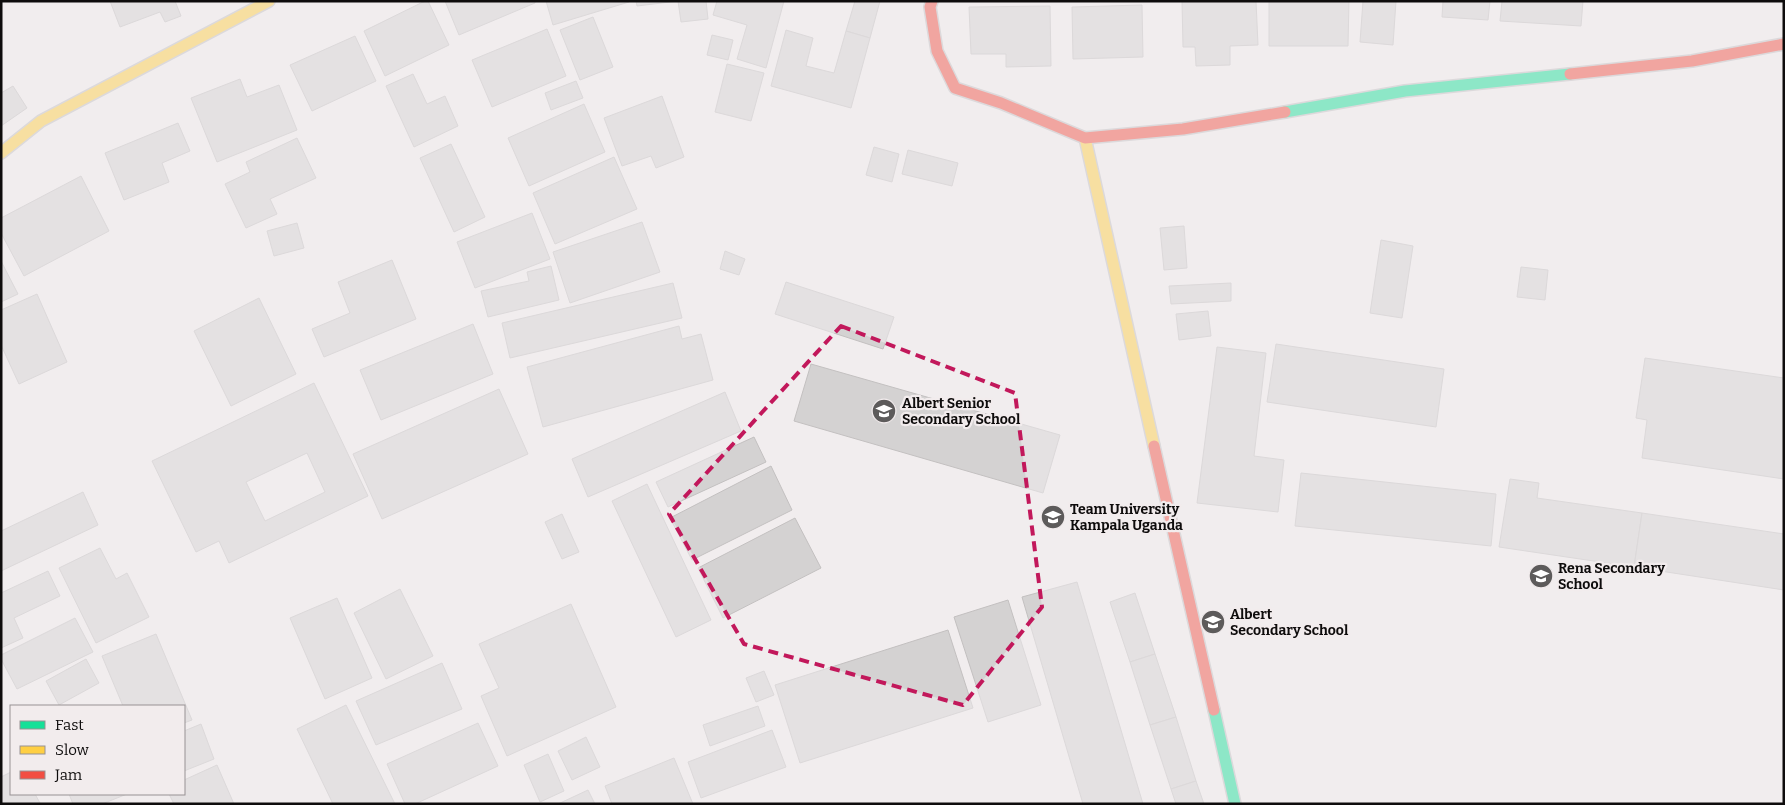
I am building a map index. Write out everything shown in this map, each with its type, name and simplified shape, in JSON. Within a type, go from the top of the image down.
[{"type":"street","points":[[1,154],[41,121],[269,1]]},
{"type":"street","points":[[932,1],[930,7],[937,51],[955,88],[1001,104],[1085,138],[1183,130],[1404,92],[1692,61],[1784,44]]},
{"type":"street","points":[[1085,138],[1235,804]]},
{"type":"highlighted area","points":[[841,326],[1015,393],[1042,607],[963,705],[744,644],[669,514]]},
{"type":"building","points":[[110,1],[175,1],[181,16],[165,22],[160,12],[120,27]]},
{"type":"building","points":[[428,1],[449,45],[385,76],[364,31]]},
{"type":"building","points":[[445,1],[535,1],[535,3],[459,35]]},
{"type":"building","points":[[546,1],[629,1],[629,2],[553,25]]},
{"type":"building","points":[[636,1],[678,1],[637,6]]},
{"type":"building","points":[[678,1],[706,1],[708,19],[681,22]]},
{"type":"building","points":[[717,1],[784,1],[766,68],[737,59],[747,25],[713,15]]},
{"type":"building","points":[[855,1],[880,1],[870,38],[846,31]]},
{"type":"building","points":[[1182,1],[1256,1],[1258,45],[1230,46],[1230,65],[1196,66],[1195,47],[1183,47]]},
{"type":"building","points":[[1269,1],[1349,1],[1348,46],[1269,46]]},
{"type":"building","points":[[1363,1],[1396,1],[1393,45],[1360,42]]},
{"type":"building","points":[[1443,1],[1490,1],[1488,20],[1442,17]]},
{"type":"building","points":[[1502,1],[1583,1],[1581,26],[1500,21]]},
{"type":"building","points":[[1142,5],[1143,57],[1073,59],[1072,7]]},
{"type":"building","points":[[1050,6],[1051,66],[1006,67],[1006,54],[971,54],[969,7]]},
{"type":"building","points":[[593,17],[613,67],[580,80],[560,30]]},
{"type":"building","points":[[547,29],[566,76],[492,107],[472,60]]},
{"type":"building","points":[[786,30],[813,38],[806,66],[834,73],[846,31],[870,38],[851,108],[771,86]]},
{"type":"building","points":[[712,35],[733,40],[728,60],[707,55]]},
{"type":"building","points":[[355,36],[376,81],[312,111],[290,65]]},
{"type":"building","points":[[727,64],[764,73],[751,121],[715,112]]},
{"type":"building","points":[[413,74],[427,104],[445,96],[458,126],[414,147],[386,86]]},
{"type":"building","points":[[240,79],[247,97],[279,85],[297,130],[217,162],[191,98]]},
{"type":"building","points":[[576,81],[583,98],[551,110],[545,93]]},
{"type":"building","points":[[13,86],[27,108],[1,126],[1,93]]},
{"type":"building","points":[[662,96],[684,157],[656,168],[651,156],[622,166],[604,118]]},
{"type":"building","points":[[584,104],[605,152],[529,186],[508,138]]},
{"type":"building","points":[[178,123],[190,151],[162,163],[169,182],[124,200],[105,153]]},
{"type":"building","points":[[297,138],[316,178],[270,199],[277,214],[246,228],[225,184],[250,172],[246,162]]},
{"type":"building","points":[[451,144],[485,217],[454,232],[420,158]]},
{"type":"building","points":[[874,147],[899,154],[892,182],[866,175]]},
{"type":"building","points":[[908,150],[958,163],[952,186],[902,174]]},
{"type":"building","points":[[614,157],[637,209],[555,244],[533,193]]},
{"type":"building","points":[[81,176],[109,231],[24,276],[1,233],[1,218]]},
{"type":"building","points":[[532,213],[550,259],[475,288],[457,242]]},
{"type":"building","points":[[642,222],[660,272],[570,303],[553,252]]},
{"type":"building","points":[[297,223],[304,248],[274,256],[267,231]]},
{"type":"building","points":[[1184,226],[1187,268],[1164,270],[1160,228]]},
{"type":"building","points":[[1381,240],[1413,246],[1402,318],[1370,313]]},
{"type":"building","points":[[725,251],[745,259],[739,275],[720,269]]},
{"type":"building","points":[[392,260],[416,319],[324,357],[312,329],[350,313],[338,282]]},
{"type":"building","points":[[1,261],[18,294],[1,302]]},
{"type":"building","points":[[551,266],[559,300],[488,317],[481,291],[529,281],[527,272]]},
{"type":"building","points":[[1521,267],[1548,270],[1545,300],[1517,297]]},
{"type":"building","points":[[786,282],[894,317],[883,349],[775,314]]},
{"type":"building","points":[[673,283],[682,318],[510,358],[502,323]]},
{"type":"building","points":[[1231,283],[1231,301],[1171,304],[1169,286]]},
{"type":"building","points":[[37,294],[67,362],[19,384],[1,345],[1,310]]},
{"type":"building","points":[[259,298],[296,374],[231,406],[194,331]]},
{"type":"building","points":[[1208,311],[1211,336],[1179,340],[1176,314]]},
{"type":"building","points":[[473,324],[493,374],[381,420],[360,370]]},
{"type":"building","points":[[679,326],[682,339],[701,334],[713,380],[543,427],[527,367]]},
{"type":"building","points":[[1276,344],[1444,369],[1436,427],[1267,402]]},
{"type":"building","points":[[1217,347],[1266,353],[1254,456],[1284,460],[1278,512],[1197,503]]},
{"type":"building","points":[[1645,358],[1784,378],[1784,479],[1642,458],[1647,420],[1636,418]]},
{"type":"building","points":[[811,364],[1060,435],[1043,493],[794,421]]},
{"type":"building","points":[[314,383],[368,496],[229,563],[219,541],[196,552],[152,461]],"holes":[[[307,453],[325,492],[265,521],[246,482]]]},
{"type":"building","points":[[499,389],[528,454],[382,519],[353,454]]},
{"type":"building","points":[[725,392],[741,431],[588,497],[572,459]]},
{"type":"building","points":[[754,437],[766,462],[668,507],[656,482]]},
{"type":"building","points":[[771,466],[792,510],[692,560],[670,518]]},
{"type":"building","points":[[1301,473],[1496,494],[1491,546],[1295,526]]},
{"type":"building","points":[[1510,479],[1539,483],[1537,498],[1642,513],[1634,567],[1499,547]]},
{"type":"building","points":[[647,484],[711,620],[676,637],[612,501]]},
{"type":"building","points":[[83,492],[98,525],[1,571],[1,531]]},
{"type":"building","points":[[1642,513],[1784,534],[1784,590],[1634,567]]},
{"type":"building","points":[[562,514],[579,552],[562,559],[545,522]]},
{"type":"building","points":[[795,518],[821,568],[723,618],[698,568]]},
{"type":"building","points":[[100,548],[116,579],[127,573],[149,617],[96,643],[59,568]]},
{"type":"building","points":[[48,571],[60,596],[14,618],[23,638],[1,648],[1,593]]},
{"type":"building","points":[[1077,582],[1143,804],[1083,804],[1022,597]]},
{"type":"building","points":[[400,589],[433,656],[386,679],[354,613]]},
{"type":"building","points":[[1135,593],[1155,654],[1130,662],[1110,602]]},
{"type":"building","points":[[337,598],[372,678],[325,699],[290,618]]},
{"type":"building","points":[[1008,600],[1041,705],[988,722],[954,617]]},
{"type":"building","points":[[571,604],[616,707],[507,756],[481,696],[499,688],[479,644]]},
{"type":"building","points":[[75,618],[93,652],[17,689],[1,659],[1,655]]},
{"type":"building","points":[[948,630],[973,708],[800,763],[775,685]]},
{"type":"building","points":[[156,634],[192,720],[185,723],[185,705],[123,705],[102,656]]},
{"type":"building","points":[[1155,654],[1176,717],[1150,725],[1130,662]]},
{"type":"building","points":[[86,659],[99,683],[59,705],[46,681]]},
{"type":"building","points":[[442,663],[462,709],[376,745],[356,701]]},
{"type":"building","points":[[764,671],[774,695],[756,702],[746,678]]},
{"type":"building","points":[[346,705],[395,804],[333,804],[297,729]]},
{"type":"building","points":[[758,706],[765,726],[710,746],[703,725]]},
{"type":"building","points":[[1176,717],[1196,781],[1171,789],[1150,725]]},
{"type":"building","points":[[478,723],[498,766],[415,804],[405,804],[387,764]]},
{"type":"building","points":[[201,724],[214,759],[185,771],[185,731]]},
{"type":"building","points":[[772,730],[786,767],[701,798],[688,762]]},
{"type":"building","points":[[586,737],[600,767],[572,780],[558,751]]},
{"type":"building","points":[[548,754],[564,791],[540,802],[524,765]]},
{"type":"building","points":[[674,758],[693,804],[612,804],[605,786]]},
{"type":"building","points":[[217,765],[234,804],[174,804],[170,795],[185,795],[185,780]]},
{"type":"building","points":[[10,772],[10,795],[36,795],[40,803],[1,804],[1,777]]},
{"type":"building","points":[[1196,781],[1204,804],[1176,804],[1171,789]]},
{"type":"building","points":[[588,790],[595,804],[558,804]]},
{"type":"building","points":[[69,795],[124,795],[102,804],[73,804]]},
{"type":"traffic: fast","points":[[1285,112],[1405,91],[1570,74]]},
{"type":"traffic: fast","points":[[1214,710],[1235,804]]},
{"type":"traffic: slow","points":[[1,153],[41,121],[269,1]]},
{"type":"traffic: slow","points":[[1085,138],[1154,446]]},
{"type":"traffic: jam","points":[[932,1],[930,7],[937,51],[955,88],[1001,103],[1085,138],[1183,129],[1285,112]]},
{"type":"traffic: jam","points":[[1570,74],[1692,61],[1784,44]]},
{"type":"traffic: jam","points":[[1154,446],[1214,710]]},
{"type":"place","name":"Albert Senior Secondary School","points":[[884,411]]},
{"type":"place","name":"Team University Kampala Uganda","points":[[1053,517]]},
{"type":"place","name":"Rena Secondary School","points":[[1541,576]]},
{"type":"place","name":"Albert Secondary School","points":[[1213,622]]}]
